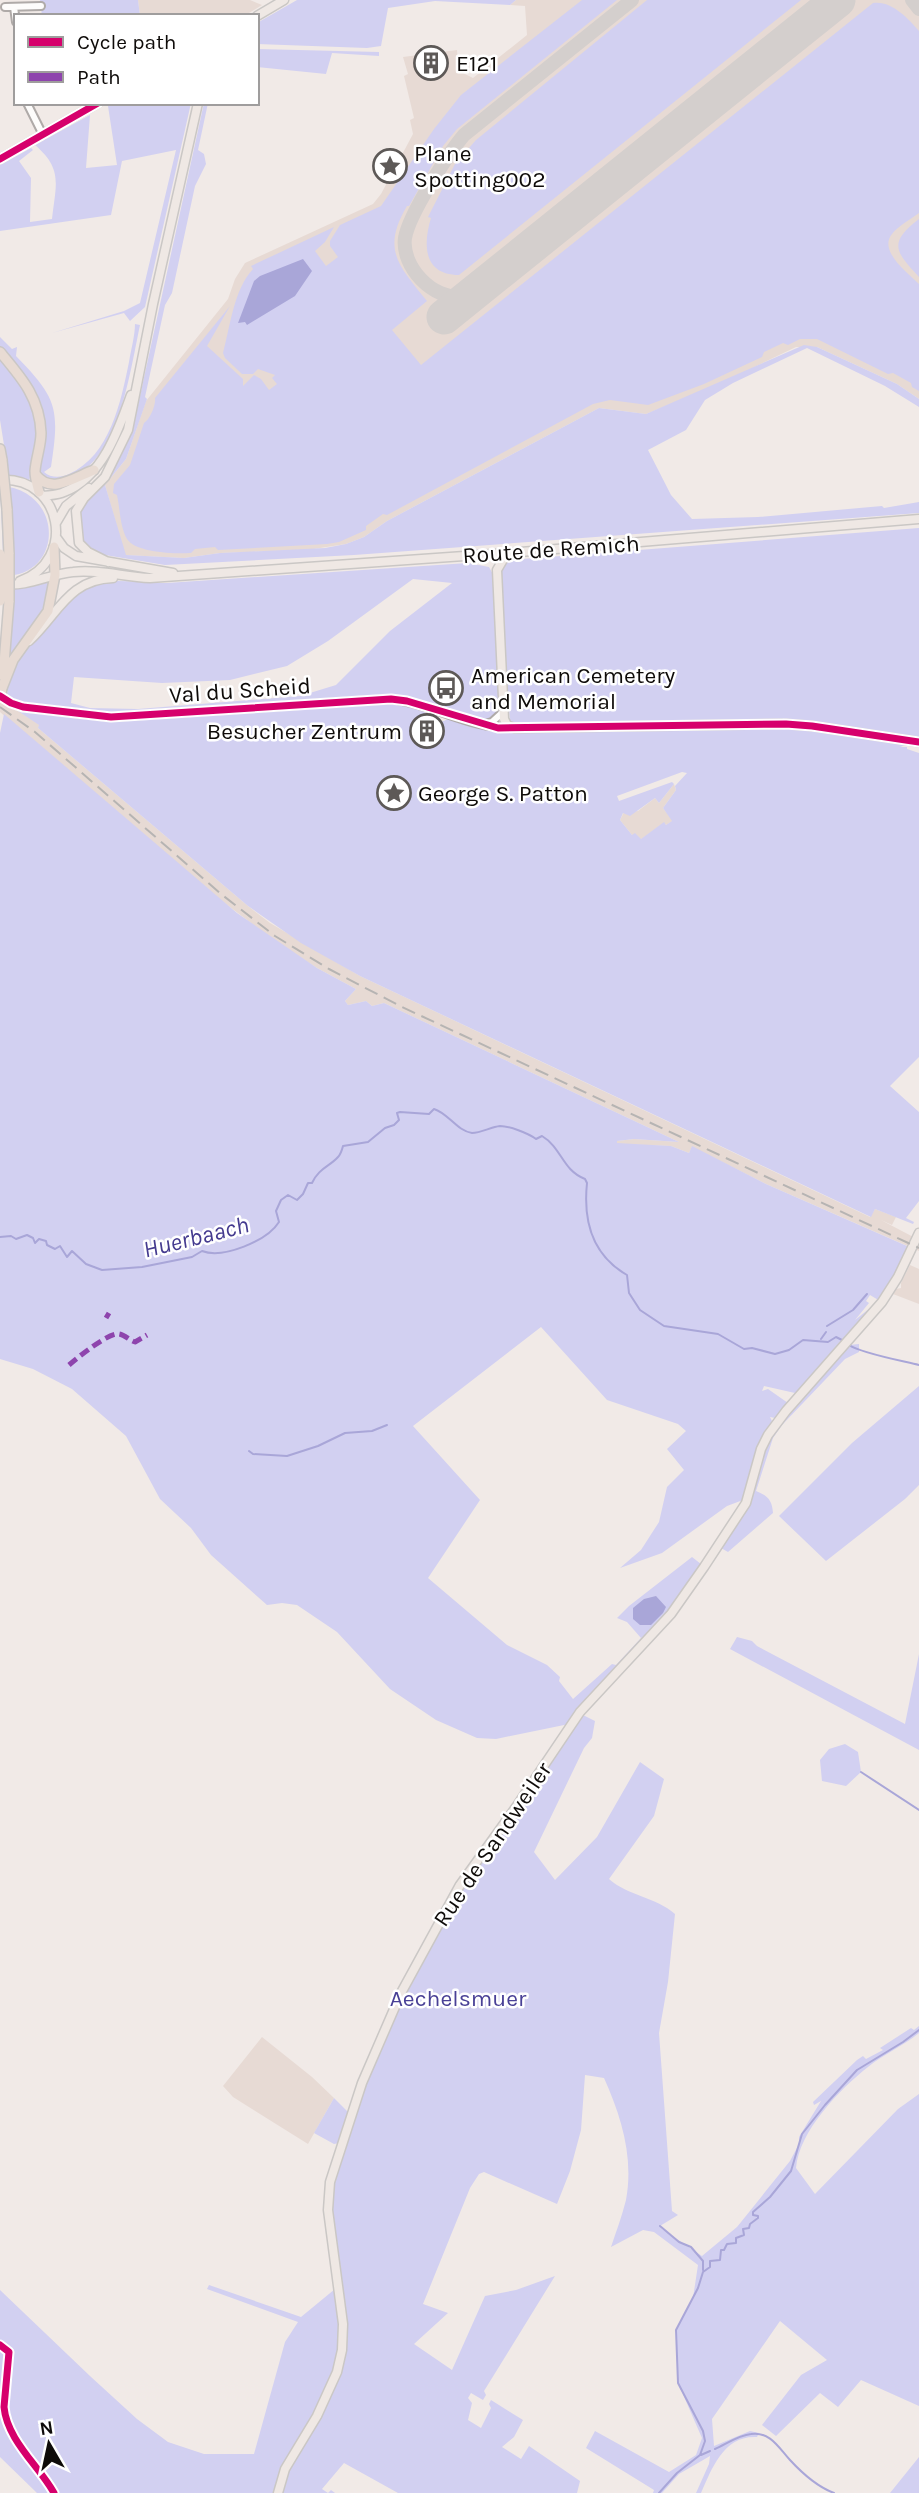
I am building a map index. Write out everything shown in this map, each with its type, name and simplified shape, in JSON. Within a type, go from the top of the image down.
[{"type":"highway","points":[[0,352],[23,378],[35,403],[41,433],[35,474],[41,494]]},
{"type":"highway","points":[[0,449],[7,509],[1,695]]},
{"type":"highway","points":[[35,474],[50,485],[61,484],[94,470]]},
{"type":"highway","points":[[1,695],[13,660],[48,611],[55,575],[55,542]]},
{"type":"highway","points":[[0,547],[5,554]]},
{"type":"main road","points":[[259,15],[284,0]]},
{"type":"main road","points":[[0,159],[96,105]]},
{"type":"main road","points":[[108,562],[83,548],[77,536],[75,517],[79,504],[104,477],[128,430],[198,105]]},
{"type":"main road","points":[[41,494],[64,492],[84,480],[94,470],[120,425],[136,383]]},
{"type":"main road","points":[[56,523],[66,506],[88,489],[110,466]]},
{"type":"main road","points":[[0,480],[23,483],[41,494],[56,523],[55,542],[46,562],[34,574],[18,581],[0,583]]},
{"type":"main road","name":"Route de Remich","points":[[0,583],[23,584],[55,575],[95,571],[150,578],[507,553],[919,519]]},
{"type":"main road","name":"Route de Remich","points":[[55,542],[76,556],[182,574]]},
{"type":"main road","points":[[507,553],[497,570],[503,712],[507,725],[514,728]]},
{"type":"main road","points":[[479,555],[491,562],[497,570]]},
{"type":"main road","points":[[25,645],[72,592],[85,583],[103,578],[150,578]]},
{"type":"main road","name":"Val du Scheid","points":[[514,728],[784,724],[919,742]]},
{"type":"main road","name":"Rue de Sandweiler","points":[[278,2493],[285,2469],[317,2416],[337,2372],[342,2350],[343,2324],[328,2210],[330,2182],[362,2083],[401,1993],[460,1885],[580,1712],[671,1614],[730,1529],[750,1493],[761,1449],[776,1422],[848,1343],[888,1294],[919,1233]]},
{"type":"street","points":[[5,7],[41,6]]},
{"type":"street","points":[[14,7],[15,14]]},
{"type":"street","points":[[28,105],[43,135]]},
{"type":"street","name":"Val du Scheid","points":[[1,695],[23,708],[111,717],[391,698],[498,729],[514,728]]},
{"type":"street","points":[[482,725],[492,722],[503,712]]},
{"type":"shaded area","points":[[138,0],[250,0],[262,5],[247,14],[140,14]]},
{"type":"shaded area","points":[[516,0],[919,0],[919,399],[897,384],[817,347],[796,347],[715,386],[646,414],[599,408],[387,521],[364,537],[346,544],[307,550],[220,553],[184,558],[125,555],[105,485],[126,459],[146,401],[228,299],[235,279],[245,263],[373,204],[381,194],[413,134],[410,120],[414,118],[404,76],[408,74],[403,57],[457,50],[459,71],[473,78],[527,35],[525,6],[510,5]]},
{"type":"shaded area","points":[[303,259],[312,271],[295,296],[247,325],[245,322],[238,323],[254,281],[260,276]]},
{"type":"shaded area","points":[[0,699],[40,725],[38,728],[270,923],[360,976],[870,1217],[875,1209],[896,1217],[892,1225],[881,1220],[919,1240],[919,1251],[766,1184],[692,1147],[689,1153],[671,1146],[617,1144],[617,1141],[634,1139],[679,1142],[384,1003],[372,1006],[366,1001],[348,1005],[345,1001],[356,989],[272,939],[218,898],[0,712]]},
{"type":"shaded area","points":[[674,784],[676,790],[663,808],[673,821],[666,825],[664,823],[640,840],[632,835],[620,820],[624,812],[638,811],[655,798],[659,803]]},
{"type":"shaded area","points":[[910,1265],[919,1269],[919,1304],[893,1294],[896,1289],[901,1288]]},
{"type":"shaded area","points":[[656,1596],[666,1607],[663,1613],[651,1625],[640,1625],[633,1619],[633,1608],[644,1599]]},
{"type":"shaded area","points":[[262,2037],[334,2098],[308,2144],[233,2097],[223,2086]]},
{"type":"green space","points":[[40,0],[138,0],[140,14],[42,14]]},
{"type":"green space","points":[[297,0],[516,0],[510,5],[435,1],[388,8],[381,46],[367,48],[259,44],[259,22]]},
{"type":"green space","points":[[582,0],[617,0],[457,129],[443,146],[399,221],[395,234],[397,257],[408,278],[427,301],[392,330],[421,365],[873,3],[880,3],[899,11],[919,31],[919,213],[892,234],[889,247],[896,261],[919,284],[919,391],[893,373],[888,374],[817,339],[800,339],[788,345],[783,343],[764,352],[762,357],[704,384],[648,405],[610,400],[593,404],[387,515],[383,514],[366,526],[366,530],[339,542],[218,550],[215,547],[195,549],[191,553],[157,552],[132,544],[123,529],[117,495],[113,493],[114,484],[130,465],[144,423],[154,408],[155,398],[230,306],[207,346],[243,379],[243,386],[254,375],[261,379],[269,390],[277,384],[272,378],[275,375],[258,369],[253,374],[242,374],[223,353],[237,298],[253,269],[251,266],[334,227],[325,242],[315,251],[326,266],[338,257],[330,246],[330,241],[340,225],[381,206],[461,95]]},
{"type":"green space","points":[[647,0],[801,0],[459,275],[438,270],[428,256],[427,238],[431,218],[428,217],[455,164],[476,140]]},
{"type":"green space","points":[[259,49],[379,52],[379,56],[332,53],[326,74],[259,67]]},
{"type":"green space","points":[[191,105],[145,307],[130,321],[124,313],[52,333],[124,311],[140,303],[176,150],[122,161],[111,215],[0,231],[0,165],[31,148],[33,150],[19,161],[31,178],[30,222],[52,219],[56,178],[50,162],[35,145],[90,115],[86,168],[117,165],[108,106]]},
{"type":"green space","points":[[204,105],[208,105],[198,150],[204,154],[206,164],[195,186],[172,293],[165,305],[145,397],[147,399],[126,459],[105,485],[126,555],[184,558],[220,553],[325,548],[346,544],[364,537],[387,521],[599,408],[646,414],[804,345],[817,347],[897,384],[919,399],[919,407],[885,386],[807,348],[733,383],[705,400],[686,430],[648,450],[671,495],[692,519],[758,517],[882,506],[884,508],[919,502],[919,513],[354,555],[165,565],[99,554],[81,541],[78,516],[81,505],[118,461],[133,428]]},
{"type":"green space","points":[[919,219],[919,277],[900,254],[898,247],[909,227]]},
{"type":"green space","points":[[135,324],[140,325],[128,382],[116,423],[107,442],[97,458],[77,474],[55,483],[41,477],[39,402],[25,375],[0,347],[0,337],[12,349],[17,347],[16,356],[40,383],[52,405],[55,417],[54,447],[51,467],[44,472],[59,477],[83,466],[104,441],[122,393]]},
{"type":"green space","points":[[0,356],[27,390],[34,411],[35,448],[29,481],[9,476],[0,420]]},
{"type":"green space","points":[[0,486],[21,491],[36,501],[45,516],[49,532],[46,548],[38,562],[24,572],[4,576]]},
{"type":"green space","points":[[919,528],[919,739],[786,719],[562,724],[510,722],[499,571],[503,564],[510,560]]},
{"type":"green space","points":[[468,563],[489,567],[494,576],[499,709],[495,716],[483,720],[446,709],[444,706],[438,710],[411,704],[421,709],[433,722],[439,723],[451,717],[499,731],[792,727],[906,743],[908,744],[900,747],[907,747],[919,753],[919,1057],[890,1086],[919,1112],[919,1201],[906,1218],[914,1222],[913,1224],[875,1209],[871,1217],[360,976],[301,943],[248,906],[38,728],[39,725],[6,703],[10,676],[18,657],[39,638],[73,595],[87,586],[106,581],[167,583]],"holes":[[[413,579],[452,583],[390,631],[336,685],[300,696],[138,709],[90,708],[71,703],[74,677],[162,683],[230,680],[287,666],[328,641]],[[682,772],[687,773],[675,786],[676,790],[663,808],[672,821],[666,825],[664,822],[641,839],[635,833],[632,835],[620,820],[623,813],[630,816],[655,798],[659,803],[674,784],[672,782],[619,801],[617,796]]]},
{"type":"green space","points":[[49,581],[48,592],[37,620],[14,654],[10,652],[15,589]]},
{"type":"green space","points":[[4,714],[237,913],[317,968],[356,989],[345,1001],[348,1005],[366,1001],[372,1006],[384,1003],[679,1142],[634,1139],[617,1143],[671,1146],[689,1153],[692,1146],[766,1184],[907,1246],[907,1252],[891,1285],[880,1301],[870,1295],[866,1301],[869,1303],[855,1320],[870,1308],[872,1310],[802,1388],[795,1393],[764,1386],[762,1391],[768,1389],[788,1403],[775,1418],[770,1417],[772,1421],[765,1434],[742,1506],[669,1612],[649,1635],[641,1638],[588,1696],[569,1724],[496,1739],[477,1738],[436,1720],[390,1689],[337,1632],[297,1605],[267,1605],[211,1555],[191,1528],[160,1499],[126,1436],[72,1389],[33,1369],[0,1359],[0,733]],"holes":[[[541,1327],[607,1400],[678,1424],[686,1431],[667,1449],[684,1470],[667,1487],[659,1522],[641,1550],[620,1568],[662,1553],[727,1506],[743,1500],[701,1564],[692,1557],[617,1618],[627,1622],[641,1638],[616,1665],[612,1664],[573,1699],[559,1681],[560,1677],[547,1665],[507,1645],[428,1578],[480,1500],[413,1426]]]},
{"type":"green space","points":[[859,1344],[859,1352],[845,1359],[782,1425],[773,1438],[756,1491],[769,1499],[773,1513],[728,1552],[721,1548],[745,1513],[753,1494],[758,1468],[779,1422],[849,1345]]},
{"type":"green space","points":[[919,1386],[919,1485],[826,1561],[779,1516],[852,1443]]},
{"type":"green space","points":[[737,1637],[752,1641],[905,1724],[919,1654],[919,1750],[730,1649]]},
{"type":"green space","name":"Aechelsmuer","points":[[581,1714],[595,1721],[592,1738],[584,1748],[534,1852],[555,1880],[597,1837],[640,1762],[664,1779],[654,1816],[609,1879],[675,1914],[668,1982],[659,2033],[672,2211],[678,2215],[660,2226],[662,2229],[702,2256],[737,2227],[790,2161],[799,2144],[799,2137],[821,2101],[814,2105],[813,2102],[857,2060],[863,2056],[866,2059],[883,2050],[880,2048],[911,2028],[914,2030],[919,2026],[919,2033],[868,2067],[834,2099],[805,2140],[796,2168],[815,2194],[898,2109],[919,2094],[919,2406],[861,2380],[838,2407],[820,2393],[776,2436],[762,2425],[801,2375],[827,2360],[780,2321],[712,2419],[714,2446],[750,2431],[759,2433],[757,2437],[736,2441],[728,2447],[715,2464],[701,2493],[696,2493],[710,2456],[679,2474],[662,2493],[653,2493],[654,2490],[586,2448],[595,2431],[669,2472],[696,2455],[702,2438],[678,2383],[676,2330],[693,2298],[698,2265],[654,2232],[643,2230],[611,2247],[626,2200],[627,2153],[621,2122],[604,2078],[585,2075],[581,2130],[570,2171],[557,2204],[484,2172],[479,2174],[470,2188],[423,2304],[448,2313],[414,2344],[452,2370],[485,2296],[516,2290],[555,2276],[484,2391],[486,2395],[483,2400],[471,2393],[468,2398],[472,2403],[468,2420],[481,2428],[491,2408],[491,2400],[523,2420],[514,2437],[502,2447],[521,2459],[529,2446],[580,2481],[577,2493],[398,2493],[344,2463],[322,2489],[328,2493],[37,2493],[0,2457],[0,2290],[137,2419],[168,2442],[204,2454],[254,2454],[285,2342],[298,2322],[207,2289],[209,2285],[301,2317],[335,2289],[331,2190],[354,2112],[403,1993],[462,1886],[545,1772]]},
{"type":"green space","points":[[845,1744],[858,1752],[861,1772],[846,1786],[822,1781],[820,1760],[829,1749]]},
{"type":"green space","points":[[334,2098],[349,2113],[339,2143],[334,2144],[314,2133]]},
{"type":"green space","points":[[919,2457],[919,2493],[890,2493]]},
{"type":"waterway","name":"Huerbaach","points":[[0,1237],[11,1236],[16,1239],[27,1235],[33,1238],[35,1243],[39,1239],[46,1241],[47,1245],[55,1249],[60,1246],[67,1257],[72,1251],[86,1264],[102,1270],[142,1267],[192,1257],[202,1251],[221,1253],[244,1247],[273,1229],[279,1222],[276,1211],[281,1200],[288,1195],[297,1200],[308,1183],[312,1183],[321,1171],[339,1156],[343,1146],[368,1142],[385,1128],[394,1125],[399,1120],[397,1113],[429,1114],[434,1109],[467,1132],[475,1133],[504,1126],[536,1139],[542,1136],[549,1141],[571,1170],[587,1183],[589,1224],[598,1247],[605,1258],[627,1275],[629,1293],[640,1310],[664,1326],[718,1334],[744,1349],[752,1348],[775,1354],[789,1350],[803,1340],[828,1342],[836,1337],[842,1340]]},
{"type":"waterway","points":[[827,1326],[853,1310],[867,1294]]},
{"type":"waterway","points":[[821,1339],[826,1332]]},
{"type":"waterway","name":"Huerbaach","points":[[849,1345],[872,1354],[919,1365]]},
{"type":"waterway","points":[[249,1451],[253,1454],[287,1456],[318,1446],[345,1433],[372,1431],[387,1425]]},
{"type":"waterway","points":[[861,1772],[919,1810]]},
{"type":"waterway","points":[[659,2493],[677,2473],[700,2455],[705,2441],[703,2431],[678,2383],[676,2330],[698,2288],[703,2272],[710,2267],[710,2261],[720,2260],[721,2250],[724,2250],[727,2244],[736,2243],[736,2238],[744,2235],[743,2229],[749,2228],[758,2218],[753,2212],[770,2197],[791,2171],[802,2134],[825,2105],[857,2070],[919,2030]]},
{"type":"waterway","points":[[660,2226],[679,2242],[691,2247],[703,2261],[703,2270]]},
{"type":"waterway","points":[[715,2449],[746,2435],[764,2435],[774,2441],[810,2479],[834,2493]]},
{"type":"waterway","points":[[701,2455],[710,2451]]},
{"type":"taxiway","points":[[490,280],[474,292],[451,296],[440,293],[421,279],[408,260],[405,249],[408,227],[421,200],[464,135],[632,0]]},
{"type":"taxiway","points":[[912,0],[919,9]]},
{"type":"runway","points":[[444,317],[838,0]]},
{"type":"railway","points":[[0,707],[35,732],[221,894],[275,936],[329,969],[402,1007],[919,1248]]},
{"type":"marked path","points":[[106,1318],[109,1313]]},
{"type":"marked path","points":[[69,1365],[114,1334],[135,1342],[147,1335]]},
{"type":"cycle path","points":[[0,159],[94,105]]},
{"type":"cycle path","points":[[0,696],[23,707],[111,717],[391,699],[407,701],[498,728],[786,724],[919,742]]},
{"type":"cycle path","points":[[0,2345],[9,2352],[4,2407],[6,2419],[17,2442],[54,2493]]},
{"type":"place","name":"E121","points":[[431,63]]},
{"type":"place","name":"Plane Spotting002","points":[[390,166]]},
{"type":"place","name":"American Cemetery and Memorial","points":[[446,688]]},
{"type":"place","name":"Besucher Zentrum","points":[[427,731]]},
{"type":"place","name":"George S. Patton","points":[[394,793]]}]
